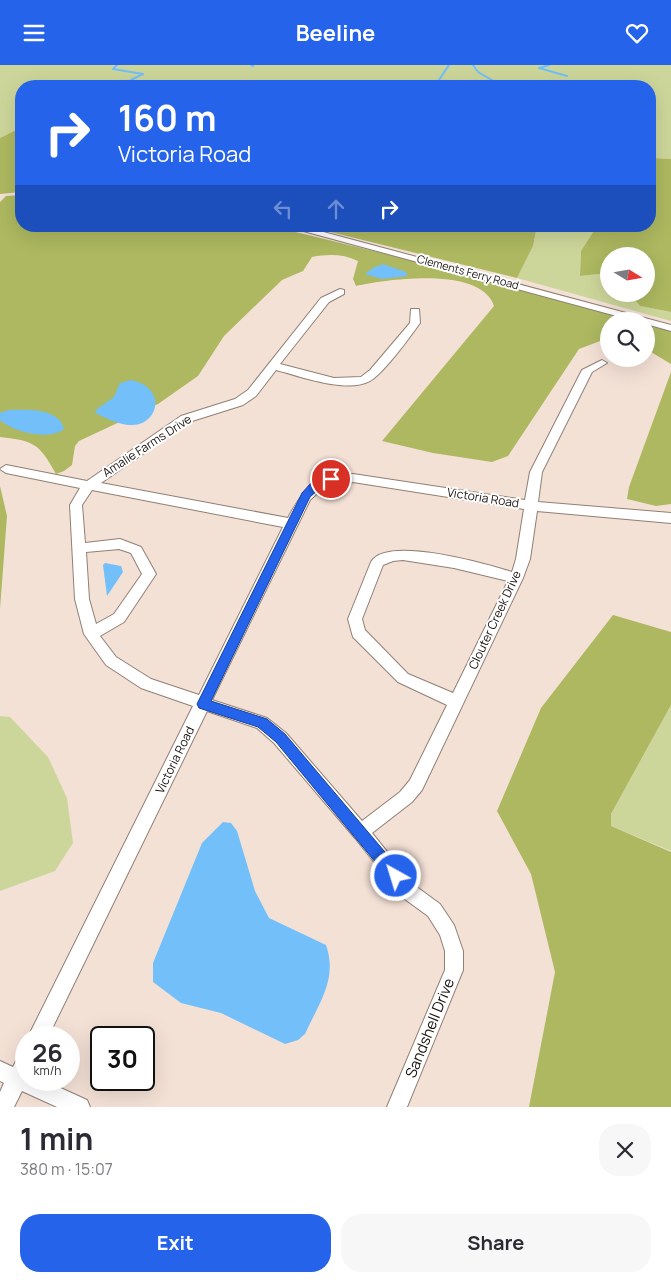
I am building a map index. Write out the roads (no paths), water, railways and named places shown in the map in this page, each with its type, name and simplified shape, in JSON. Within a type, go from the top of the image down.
[{"type":"street","name":"Clements Ferry Road","points":[[312,232],[614,312]]},
{"type":"street","name":"Amalie Farms Drive","points":[[91,634],[82,599],[76,505],[88,486],[185,419],[240,402],[252,393],[325,300],[340,292]]},
{"type":"street","points":[[275,366],[344,383],[365,379],[415,323],[415,311]]},
{"type":"street","name":"Clements Ferry Road","points":[[655,324],[671,328]]},
{"type":"street","name":"Clouter Creek Drive","points":[[361,832],[406,797],[416,785],[516,578],[523,559],[536,472],[588,370],[600,364]]},
{"type":"street","points":[[6,469],[291,523]]},
{"type":"street","name":"Victoria Road","points":[[43,1026],[291,523],[306,495],[315,485],[331,479],[353,478],[531,506],[671,518]]},
{"type":"street","points":[[80,548],[120,544],[136,550],[149,574],[119,618],[91,634]]},
{"type":"street","points":[[456,702],[403,678],[358,633],[355,619],[378,562],[393,556],[408,556],[493,571],[516,578]]},
{"type":"street","name":"Sandshell Drive","points":[[91,634],[111,661],[146,684],[262,723],[280,738],[361,832],[408,891],[434,910],[448,931],[454,951],[454,970],[397,1107]]},
{"type":"street","points":[[3,1107],[15,1071]]},
{"type":"street","points":[[51,1091],[80,1107]]},
{"type":"water","points":[[383,264],[406,272],[407,276],[382,279],[365,274]]},
{"type":"water","points":[[131,380],[143,384],[154,397],[155,405],[148,419],[142,423],[128,425],[95,413],[97,409],[114,397],[120,383]]},
{"type":"water","points":[[8,410],[32,410],[48,413],[61,422],[64,429],[57,433],[41,435],[13,428],[0,420],[0,413]]},
{"type":"water","points":[[105,563],[121,566],[123,572],[107,596],[103,565]]},
{"type":"water","points":[[223,822],[231,823],[237,831],[255,891],[269,918],[326,945],[330,969],[325,991],[305,1034],[298,1040],[285,1044],[221,1013],[181,1003],[153,982],[153,963],[202,843]]},
{"type":"waterway","points":[[117,65],[113,69],[143,74],[131,80]]},
{"type":"waterway","points":[[439,80],[449,65]]},
{"type":"waterway","points":[[473,65],[478,72],[492,80]]},
{"type":"waterway","points":[[549,65],[539,68],[567,76]]}]
